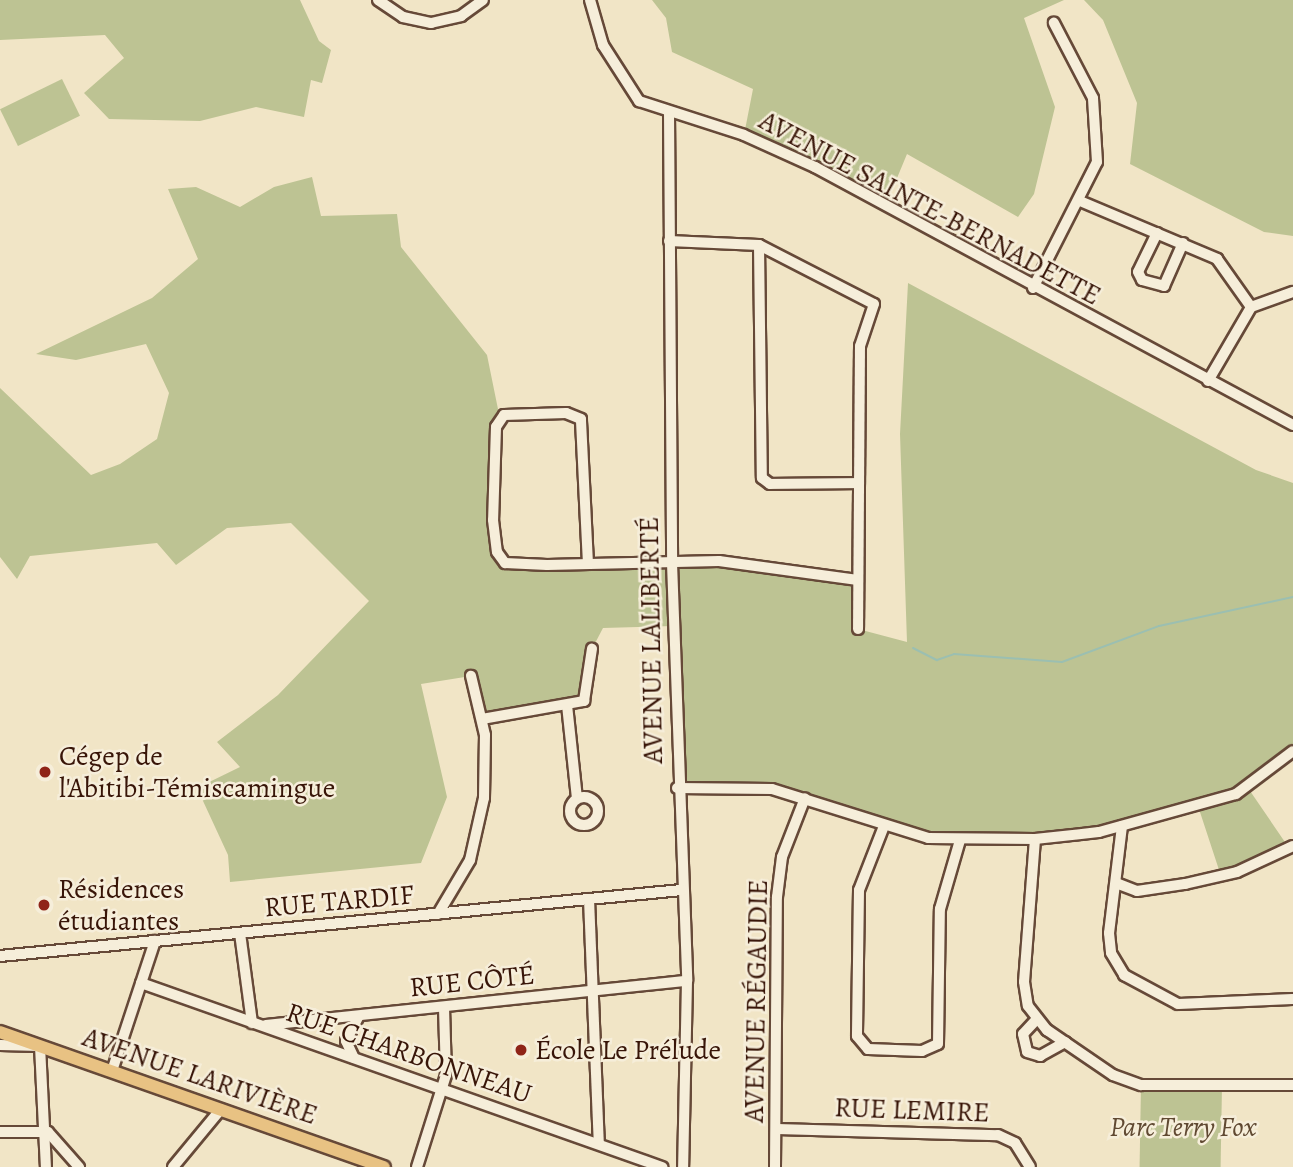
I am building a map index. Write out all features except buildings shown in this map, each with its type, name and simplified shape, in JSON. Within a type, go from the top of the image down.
[{"type":"main road","name":"AVENUE LARIVIÈRE","points":[[0,1032],[384,1167]]},
{"type":"street","points":[[378,0],[403,17],[446,21],[483,0]]},
{"type":"street","name":"AVENUE SAINTE-BERNADETTE","points":[[590,0],[603,45],[631,93],[668,112],[744,135],[815,167],[1033,288],[1293,425]]},
{"type":"street","points":[[1033,288],[1080,201],[1097,162],[1097,113],[1054,23]]},
{"type":"street","name":"AVENUE LALIBERTÉ","points":[[668,112],[672,563],[677,788],[687,981],[683,1167]]},
{"type":"street","points":[[1080,201],[1217,259],[1251,307]]},
{"type":"street","points":[[1157,233],[1138,270],[1142,280],[1164,286],[1183,243]]},
{"type":"street","points":[[669,241],[759,245],[874,304],[860,340],[858,629]]},
{"type":"street","points":[[759,245],[762,478],[770,484],[859,483]]},
{"type":"street","points":[[1208,381],[1251,307],[1293,292]]},
{"type":"street","points":[[588,564],[581,419],[526,412],[500,419],[493,520],[499,557],[521,565],[731,562],[858,580]]},
{"type":"street","points":[[482,719],[584,701],[590,692],[592,649]]},
{"type":"street","points":[[438,914],[477,839],[485,772],[482,719],[471,676]]},
{"type":"street","points":[[567,705],[577,798]]},
{"type":"street","points":[[677,788],[753,787],[805,798],[884,826],[960,840],[1035,839],[1122,826],[1236,794],[1293,751]]},
{"type":"street","name":"AVENUE RÉGAUDIE","points":[[775,1167],[776,897],[782,857],[805,798]]},
{"type":"street","points":[[884,826],[859,890],[857,1036],[868,1049],[922,1051],[938,1044],[940,909],[960,840]]},
{"type":"street","points":[[1122,826],[1111,953],[1143,991],[1178,1004],[1293,999]]},
{"type":"street","points":[[1035,839],[1024,982],[1037,1020],[1065,1042],[1140,1085],[1293,1085]]},
{"type":"street","points":[[1116,883],[1145,891],[1185,884],[1237,872],[1293,846]]},
{"type":"street","name":"RUE TARDIF","points":[[0,956],[682,890]]},
{"type":"street","points":[[589,899],[597,990],[598,1144]]},
{"type":"street","points":[[240,933],[257,1024]]},
{"type":"street","points":[[112,1071],[155,941]]},
{"type":"street","name":"RUE CÔTÉ","points":[[257,1024],[444,1008],[687,981]]},
{"type":"street","name":"RUE CHARBONNEAU","points":[[141,983],[662,1167]]},
{"type":"street","points":[[418,1167],[443,1090],[444,1008]]},
{"type":"street","points":[[355,1058],[347,1031],[362,1016]]},
{"type":"street","points":[[1037,1020],[1023,1034],[1027,1052],[1040,1056],[1065,1042]]},
{"type":"street","points":[[0,1045],[40,1046],[48,1132],[46,1167]]},
{"type":"street","points":[[173,1167],[221,1109]]},
{"type":"street","name":"RUE LEMIRE","points":[[777,1129],[998,1135],[1015,1143],[1030,1167]]},
{"type":"street","points":[[0,1132],[48,1132],[79,1167]]},
{"type":"green space","points":[[0,0],[300,0],[319,41],[331,50],[322,83],[311,80],[304,117],[256,107],[200,121],[109,119],[84,93],[124,58],[105,35],[0,40]]},
{"type":"green space","points":[[652,0],[1064,0],[1024,18],[1055,107],[1034,194],[1018,217],[907,154],[885,207],[744,135],[753,89],[672,52],[666,18]]},
{"type":"green space","points":[[1084,0],[1293,0],[1293,236],[1264,232],[1130,164],[1137,103],[1103,20]]},
{"type":"green space","points":[[62,79],[80,116],[18,146],[0,109]]},
{"type":"green space","points":[[312,177],[321,216],[397,214],[401,247],[487,355],[500,419],[493,520],[505,563],[703,561],[858,580],[858,629],[907,642],[900,434],[908,283],[1256,470],[1293,483],[1293,751],[1248,788],[1289,848],[1221,876],[1198,806],[1099,832],[948,840],[786,792],[677,788],[673,626],[603,628],[592,649],[584,701],[482,719],[471,676],[421,684],[447,797],[421,863],[230,882],[228,855],[197,788],[240,767],[217,742],[278,695],[369,601],[291,523],[227,528],[176,565],[157,543],[30,556],[17,579],[0,557],[0,388],[91,475],[120,464],[157,439],[169,393],[146,344],[76,360],[36,354],[152,298],[198,259],[168,189],[196,187],[240,207],[274,187]]},
{"type":"green space","name":"Parc Terry Fox","points":[[1141,1085],[1222,1086],[1221,1167],[1140,1167]]},
{"type":"waterway","points":[[913,648],[937,660],[954,654],[1062,662],[1159,626],[1293,597]]},
{"type":"place","name":"Cégep de l'Abitibi-Témiscamingue","points":[[45,772]]},
{"type":"place","name":"Résidences étudiantes","points":[[44,905]]},
{"type":"place","name":"École Le Prélude","points":[[521,1050]]}]
